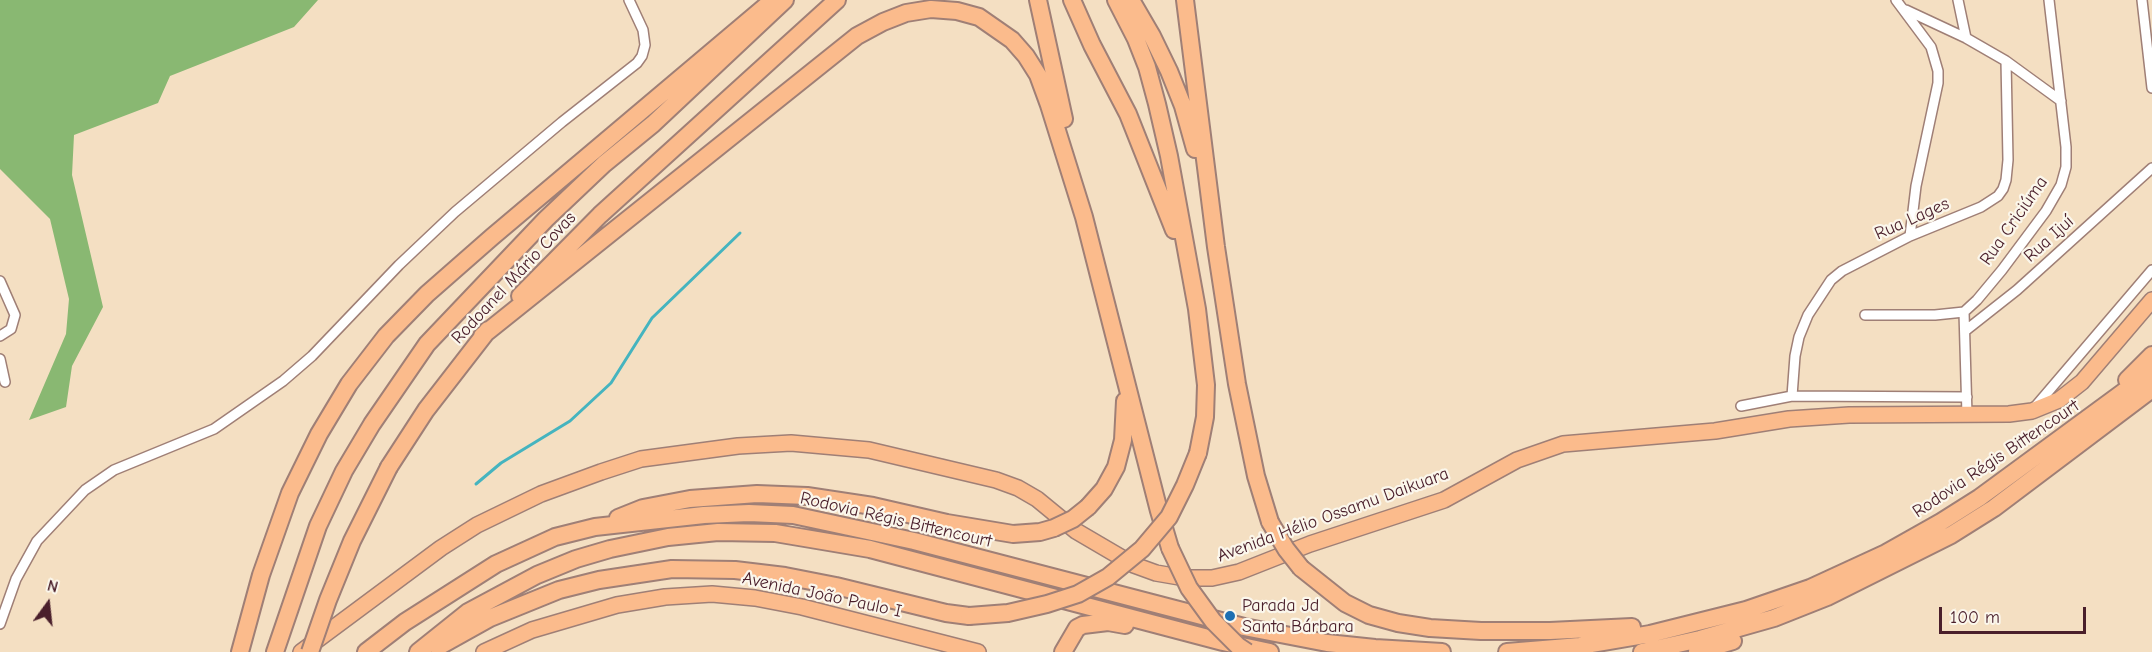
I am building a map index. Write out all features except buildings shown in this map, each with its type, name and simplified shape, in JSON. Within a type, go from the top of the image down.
[{"type":"highway","points":[[240,652],[261,575],[290,493],[319,434],[350,384],[386,336],[427,294],[773,0]]},
{"type":"highway","name":"Rodoanel Mário Covas","points":[[275,652],[318,526],[344,471],[372,424],[427,344],[579,188],[661,116],[785,0]]},
{"type":"highway","name":"Rodoanel Mário Covas","points":[[310,652],[352,541],[389,467],[426,410],[482,336],[600,215],[837,0]]},
{"type":"highway","points":[[1038,0],[1084,217],[1170,548],[1189,588],[1207,613],[1238,646],[1247,652]]},
{"type":"highway","points":[[1072,0],[1136,134],[1190,273]]},
{"type":"highway","points":[[430,652],[490,618],[559,590],[599,580],[672,569],[735,570],[785,576],[946,613],[969,616],[1008,613],[1078,594],[1108,577],[1142,549],[1168,517],[1185,485],[1198,453],[1205,417],[1206,385],[1190,273],[1157,104],[1136,39],[1116,0]]},
{"type":"highway","points":[[1131,0],[1169,71],[1183,106],[1216,247]]},
{"type":"highway","points":[[1185,0],[1216,247],[1245,432],[1270,522],[1286,549],[1301,568],[1345,603],[1369,615],[1430,628],[1481,631],[1621,628],[1746,610]]},
{"type":"highway","points":[[482,336],[709,157],[820,64],[857,36],[906,13],[931,9],[957,11],[979,17],[1012,40],[1026,56],[1038,75],[1049,105],[1084,217]]},
{"type":"highway","points":[[2094,416],[2152,355]]},
{"type":"highway","name":"Rodovia Régis Bittencourt","points":[[1507,652],[1580,646],[1638,636],[1746,610],[1810,588],[1886,553],[1979,498],[2094,416],[2152,371]]},
{"type":"highway","points":[[595,527],[643,508],[690,499],[757,494],[807,496],[873,506],[946,523],[1013,534],[1040,532],[1072,519],[1088,507],[1104,489],[1116,467],[1123,440],[1126,379]]},
{"type":"highway","name":"Rodovia Régis Bittencourt","points":[[1642,652],[1700,639],[1774,618],[1827,597],[1951,535],[1994,508],[2152,389]]},
{"type":"highway","name":"Rodovia Régis Bittencourt","points":[[366,652],[405,622],[496,564],[555,537],[595,527],[704,514],[748,513],[793,515],[914,541],[1244,627],[1327,642],[1375,648],[1442,652]]},
{"type":"highway","name":"Rodovia Régis Bittencourt","points":[[418,652],[468,612],[537,575],[576,559],[610,549],[668,537],[718,532],[775,533],[870,549],[1223,642],[1270,652]]},
{"type":"highway","points":[[1697,652],[1750,635],[1827,597]]},
{"type":"highway","points":[[1063,652],[1077,628],[1093,622],[1108,622],[1223,642]]},
{"type":"main road","name":"Avenida Hélio Ossamu Daikuara","points":[[301,652],[441,548],[504,511],[540,494],[641,459],[689,451],[791,443],[869,450],[996,480],[1018,488],[1076,531],[1134,565],[1156,573],[1185,578],[1212,578],[1239,572],[1310,544],[1443,500],[1517,460],[1563,444],[1715,431],[1789,419],[1849,415],[2009,414],[2032,411],[2060,400],[2082,382],[2152,300]]},
{"type":"main road","name":"Avenida João Paulo I","points":[[484,652],[532,630],[617,605],[665,597],[712,594],[755,598],[802,607],[978,652]]},
{"type":"street","points":[[0,624],[16,579],[31,551],[56,519],[85,490],[114,470],[214,429],[283,381],[312,356],[399,265],[455,212],[562,122],[637,63],[645,45],[643,30],[629,0]]},
{"type":"street","points":[[1896,0],[1931,47],[1938,71],[1938,83],[1916,186],[1910,236]]},
{"type":"street","points":[[1958,0],[1966,38]]},
{"type":"street","name":"Rua Criciúma","points":[[1964,312],[2002,270],[2046,211],[2061,185],[2066,167],[2066,147],[2049,0]]},
{"type":"street","points":[[2142,0],[2152,88]]},
{"type":"street","points":[[1903,8],[1966,38],[2006,61],[2061,101]]},
{"type":"street","name":"Rua Lages","points":[[1792,396],[1799,337],[1808,315],[1822,292],[1842,271],[1910,236],[1981,207],[1998,196],[2003,189],[2008,160],[2006,61]]},
{"type":"street","name":"Rua Ijuí","points":[[1965,331],[2017,290],[2152,168]]},
{"type":"street","points":[[2032,411],[2152,270]]},
{"type":"street","points":[[0,281],[15,315],[11,329],[0,336]]},
{"type":"street","points":[[1865,315],[1935,315],[1964,312],[1967,415]]},
{"type":"street","points":[[0,359],[5,382]]},
{"type":"street","points":[[1741,406],[1792,396],[1967,397]]},
{"type":"street","points":[[1848,396],[1849,415]]},
{"type":"green space","points":[[0,0],[318,0],[294,27],[170,76],[158,103],[74,135],[72,175],[103,307],[72,366],[66,407],[29,420],[66,334],[69,299],[50,219],[0,169]]},
{"type":"waterway","points":[[476,484],[501,463],[570,421],[611,383],[652,318],[740,233]]},
{"type":"place","name":"Parada Jd Santa Bárbara","points":[[1230,616]]}]
